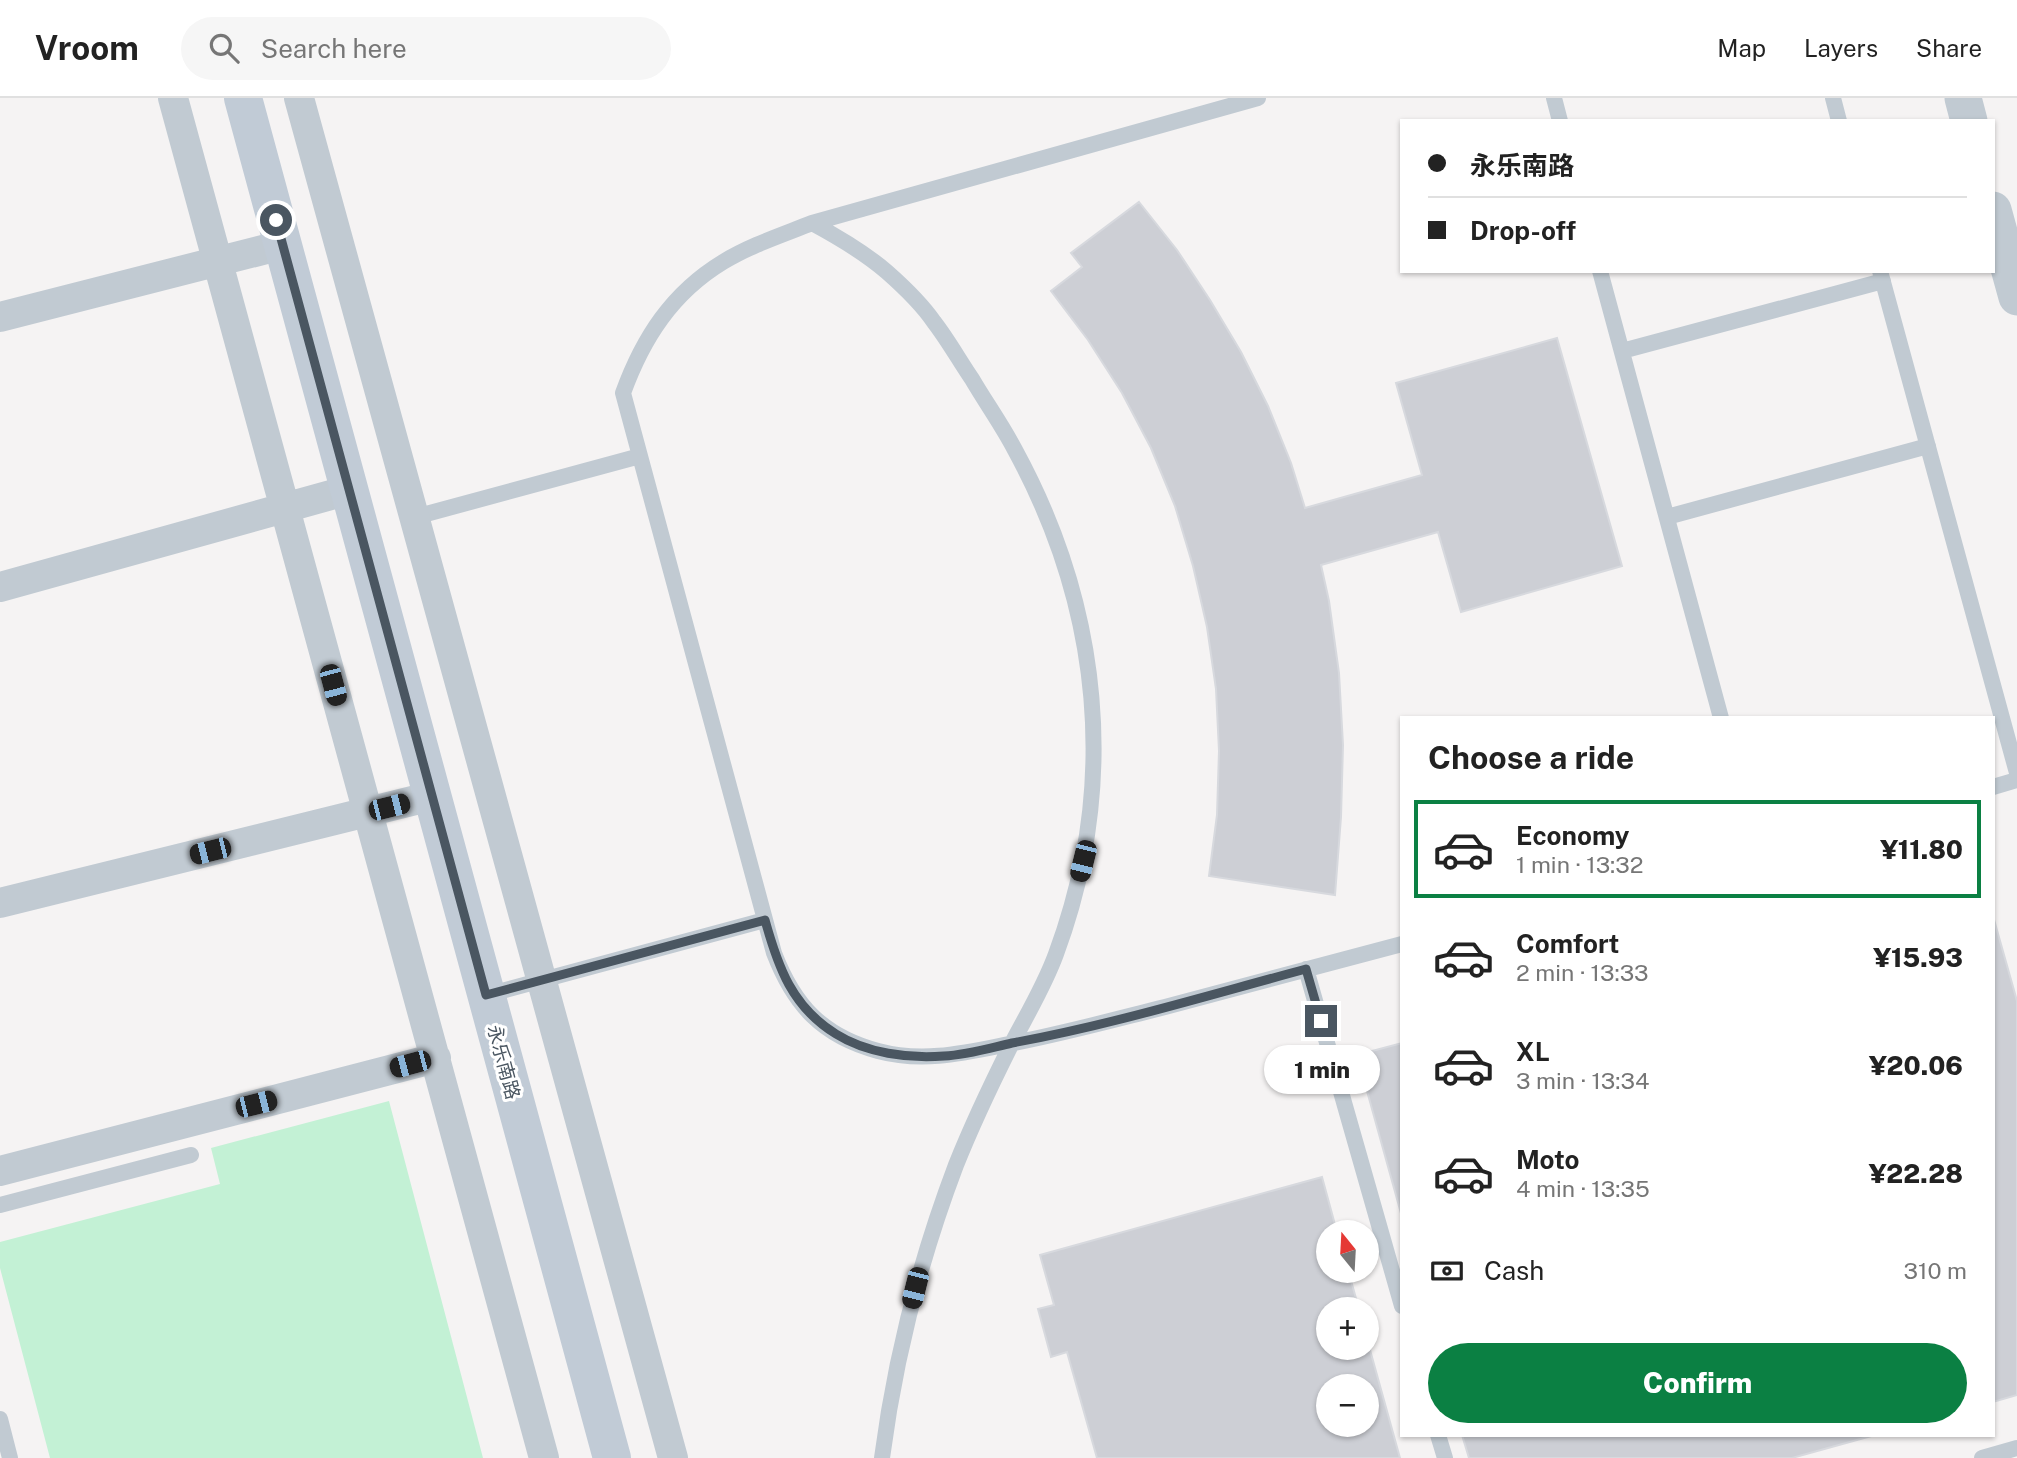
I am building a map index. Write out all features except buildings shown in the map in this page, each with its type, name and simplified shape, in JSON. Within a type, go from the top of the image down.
[{"type":"main road","name":"永乐南路","points":[[243,98],[612,1458]]},
{"type":"street","points":[[173,98],[544,1458]]},
{"type":"street","points":[[299,98],[673,1458]]},
{"type":"street","points":[[1962,98],[1968,119]]},
{"type":"street","points":[[1995,217],[2017,297]]},
{"type":"street","points":[[0,317],[282,245]]},
{"type":"street","points":[[0,587],[349,490]]},
{"type":"street","points":[[0,903],[432,796]]},
{"type":"street","points":[[0,1171],[436,1058]]},
{"type":"lane","points":[[1258,98],[812,223],[752,247],[722,262],[695,282],[671,306],[651,332],[623,393],[774,953],[784,978],[798,1000],[816,1019],[837,1035],[880,1051],[912,1056],[945,1056],[1060,1034],[1400,945]]},
{"type":"lane","points":[[1554,98],[1559,119]]},
{"type":"lane","points":[[1833,98],[1838,119]]},
{"type":"lane","points":[[812,223],[849,244],[910,294],[934,321],[1005,431],[1033,483],[1056,538],[1070,582],[1090,670],[1094,718],[1091,814],[1071,908],[1036,1000],[983,1103],[934,1225],[915,1288],[900,1353],[882,1458]]},
{"type":"lane","points":[[1601,273],[1720,716]]},
{"type":"lane","points":[[1622,351],[1882,276],[2017,773]]},
{"type":"lane","points":[[1667,517],[1928,446]]},
{"type":"lane","points":[[415,517],[640,456]]},
{"type":"lane","points":[[1995,786],[2017,780]]},
{"type":"lane","points":[[486,995],[765,920]]},
{"type":"lane","points":[[1306,969],[1400,1299]]},
{"type":"lane","points":[[0,1205],[191,1154]]},
{"type":"lane","points":[[0,1419],[10,1458]]},
{"type":"lane","points":[[1439,1437],[1445,1458]]},
{"type":"lane","points":[[1982,1458],[2017,1448]]},
{"type":"green space","points":[[389,1101],[483,1458],[50,1458],[0,1268],[0,1242],[220,1184],[211,1148]]},
{"type":"route","points":[[276,220],[486,995],[765,920],[784,978],[798,1000],[816,1019],[837,1035],[880,1051],[912,1056],[945,1056],[1060,1034],[1306,969],[1321,1021]]}]
